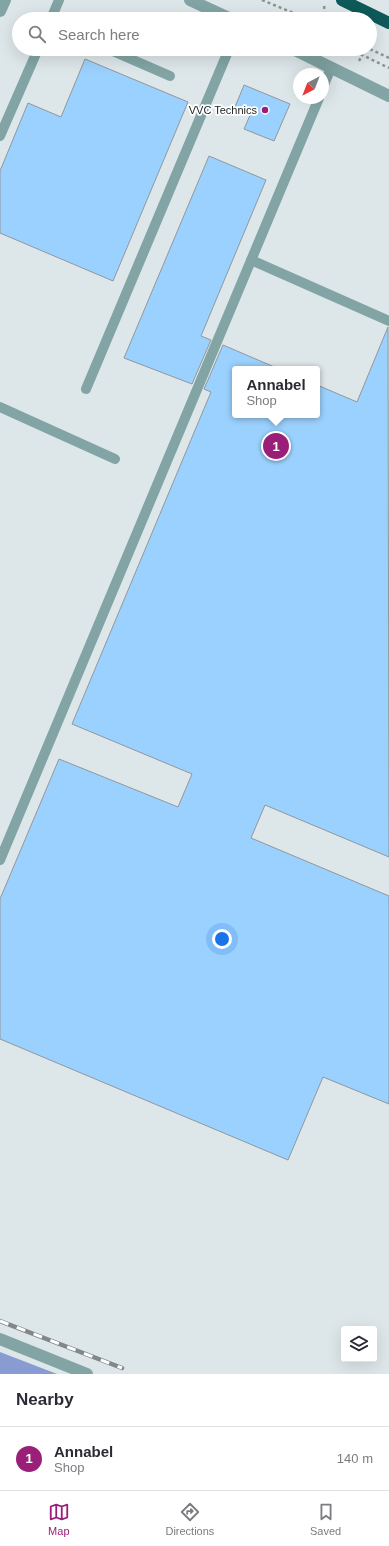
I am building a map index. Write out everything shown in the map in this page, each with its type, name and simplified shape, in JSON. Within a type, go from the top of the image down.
[{"type":"highway","points":[[342,0],[367,12]]},
{"type":"highway","points":[[377,17],[389,23]]},
{"type":"street","points":[[0,11],[5,0]]},
{"type":"street","points":[[190,0],[216,12]]},
{"type":"street","points":[[307,56],[389,96]]},
{"type":"street","points":[[0,1339],[87,1374]]},
{"type":"lane","points":[[54,12],[59,0]]},
{"type":"lane","points":[[0,136],[35,56]]},
{"type":"lane","points":[[124,56],[170,76]]},
{"type":"lane","points":[[86,389],[226,56]]},
{"type":"lane","points":[[329,73],[331,68]]},
{"type":"lane","points":[[0,860],[316,104]]},
{"type":"lane","points":[[251,260],[389,321]]},
{"type":"lane","points":[[0,407],[115,459]]},
{"type":"path","points":[[262,0],[291,12]]},
{"type":"path","points":[[377,52],[389,58]]},
{"type":"path","points":[[359,61],[362,56]]},
{"type":"path","points":[[364,56],[389,68]]},
{"type":"water","points":[[0,1352],[57,1374],[0,1374]]},
{"type":"building","points":[[85,59],[188,102],[113,281],[0,233],[0,171],[28,103],[61,117]]},
{"type":"building","name":"VVC Technics","points":[[244,85],[290,104],[274,141],[244,129],[251,113],[235,107]]},
{"type":"building","points":[[209,156],[266,180],[201,336],[211,340],[192,384],[124,358]]},
{"type":"building","points":[[388,327],[389,857],[265,805],[251,838],[389,896],[389,1104],[323,1077],[288,1160],[0,1039],[0,899],[59,759],[178,807],[192,774],[72,724],[211,392],[204,389],[223,345],[272,366],[232,366],[232,418],[320,418],[320,386],[357,402]]},
{"type":"railway","points":[[0,1321],[122,1368]]},
{"type":"place","name":"VVC Technics","points":[[265,110]]},
{"type":"place","name":"Annabel","points":[[276,446]]}]
